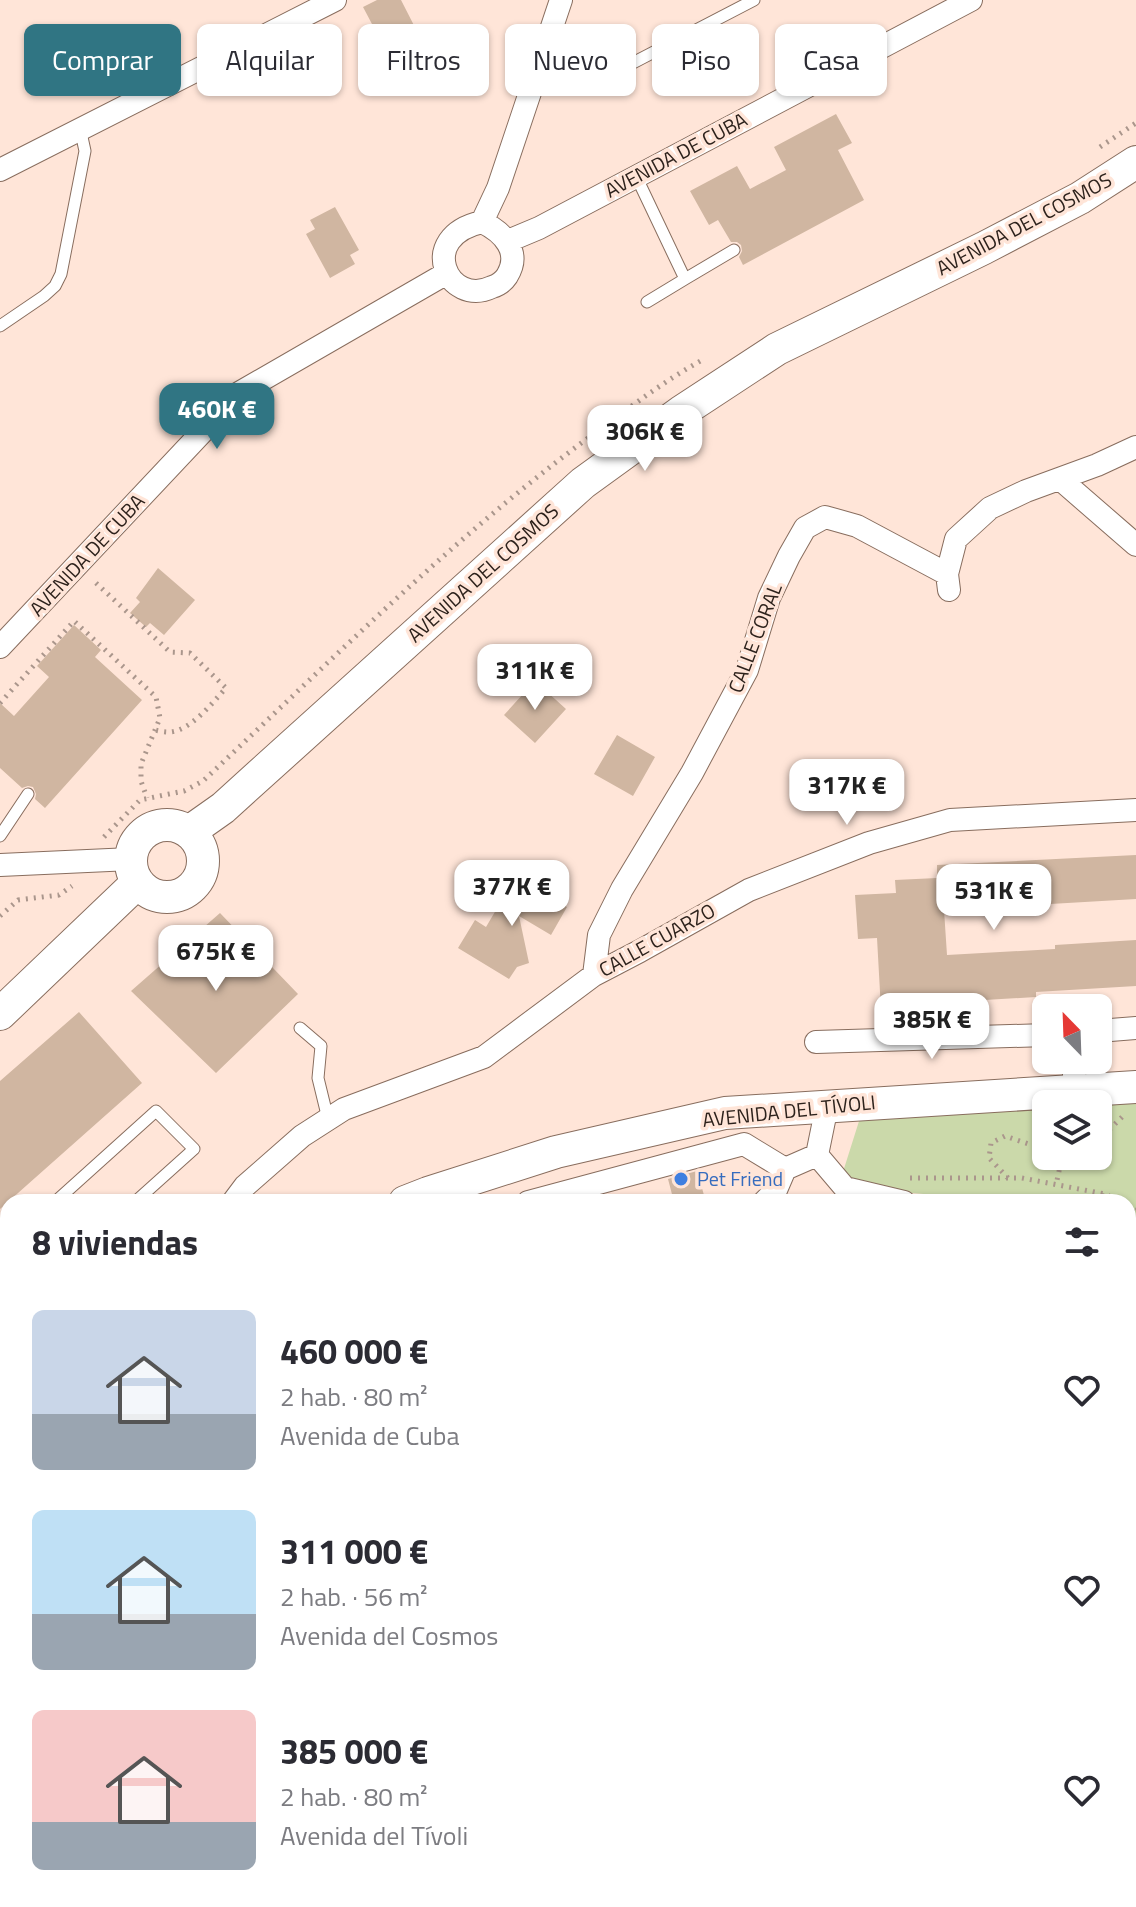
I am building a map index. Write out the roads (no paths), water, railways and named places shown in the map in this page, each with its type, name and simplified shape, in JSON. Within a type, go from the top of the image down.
[{"type":"street","points":[[0,170],[335,0]]},
{"type":"street","points":[[482,222],[498,188],[561,0]]},
{"type":"street","name":"AVENIDA DE CUBA","points":[[508,241],[539,228],[971,0]]},
{"type":"street","name":"AVENIDA DEL COSMOS","points":[[189,832],[234,798],[583,483],[681,412],[777,349],[998,241],[1080,198],[1136,162]]},
{"type":"street","points":[[482,222],[500,232],[508,241],[512,264],[500,284],[472,292],[454,282],[447,273],[444,252],[448,241],[467,226],[482,222]]},
{"type":"street","name":"AVENIDA DE CUBA","points":[[0,647],[239,393],[447,273]]},
{"type":"street","points":[[1136,447],[1060,479],[1136,545]]},
{"type":"street","name":"CALLE CORAL","points":[[594,975],[599,935],[747,670],[769,598],[805,528],[825,517],[857,526],[948,582],[956,539],[990,508],[1060,479]]},
{"type":"street","name":"CALLE CUARZO","points":[[239,1194],[302,1136],[344,1109],[484,1057],[594,975],[749,890],[869,843],[950,820],[1136,810]]},
{"type":"street","points":[[159,825],[172,825],[189,832],[199,844],[204,858],[201,876],[186,893],[165,898],[150,894],[134,871],[132,850],[137,840],[159,825]]},
{"type":"street","points":[[0,865],[78,872],[134,871]]},
{"type":"street","points":[[0,1014],[134,871]]},
{"type":"street","points":[[1112,1030],[1136,1028]]},
{"type":"street","points":[[816,1042],[1032,1035]]},
{"type":"street","name":"AVENIDA DEL TÍVOLI","points":[[425,1194],[556,1152],[725,1113],[827,1106],[1074,1075],[1131,1100]]},
{"type":"street","points":[[817,1155],[827,1106]]},
{"type":"street","points":[[558,1194],[744,1144],[785,1169]]},
{"type":"street","points":[[772,1194],[785,1169],[817,1155]]},
{"type":"street","points":[[817,1155],[845,1188],[870,1194]]},
{"type":"lane","points":[[636,61],[754,0]]},
{"type":"lane","points":[[0,326],[44,296],[55,286],[61,274],[85,151],[80,128]]},
{"type":"lane","points":[[636,176],[685,279]]},
{"type":"lane","points":[[647,302],[734,250]]},
{"type":"lane","points":[[0,836],[28,794]]},
{"type":"lane","points":[[300,1028],[321,1046],[318,1078],[328,1119]]},
{"type":"lane","points":[[64,1194],[156,1111],[194,1149],[144,1194]]},
{"type":"place","name":"Pet Friend","points":[[681,1179]]}]
